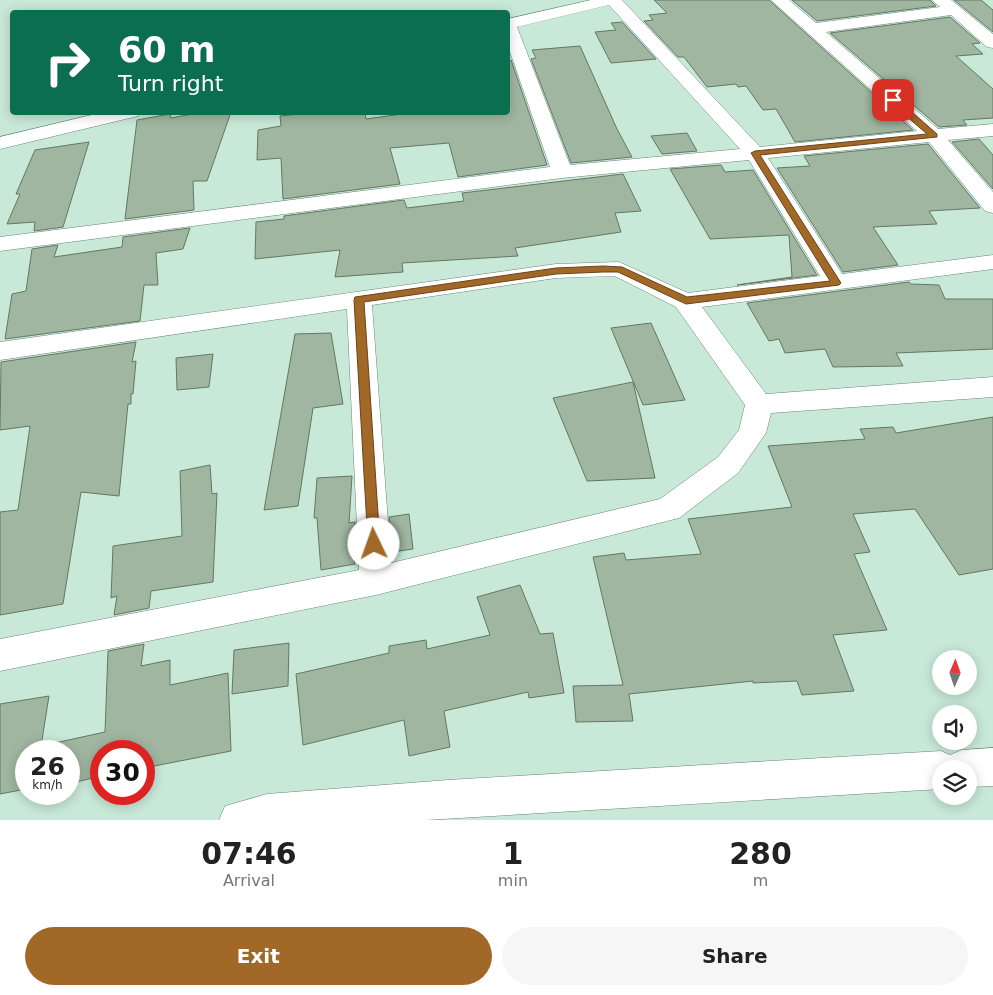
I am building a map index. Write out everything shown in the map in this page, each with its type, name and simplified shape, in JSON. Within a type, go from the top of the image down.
[{"type":"street","points":[[510,24],[613,0],[755,153],[836,283]]},
{"type":"street","points":[[779,0],[934,136],[993,206]]},
{"type":"street","points":[[940,0],[955,10],[993,43]]},
{"type":"street","points":[[811,29],[955,10]]},
{"type":"street","points":[[510,29],[562,172]]},
{"type":"street","points":[[0,143],[118,115]]},
{"type":"street","points":[[0,244],[562,172],[993,130]]},
{"type":"street","points":[[686,301],[993,262]]},
{"type":"street","points":[[0,351],[556,271],[619,269],[686,301],[759,404],[752,433],[728,465],[668,508],[376,581],[0,656]]},
{"type":"street","points":[[359,300],[376,581]]},
{"type":"street","points":[[759,404],[993,387]]},
{"type":"street","points":[[977,768],[993,767]]},
{"type":"street","points":[[239,820],[267,813],[447,809],[932,771]]},
{"type":"building","points":[[654,0],[769,0],[913,130],[795,142],[776,109],[763,110],[746,86],[738,87],[736,84],[707,87],[684,57],[678,57],[644,21],[653,20],[649,15],[667,13]]},
{"type":"building","points":[[792,0],[930,0],[936,6],[817,21]]},
{"type":"building","points":[[954,0],[981,0],[993,10],[993,32]]},
{"type":"building","points":[[950,17],[980,43],[972,44],[983,54],[956,56],[993,89],[993,118],[963,120],[967,125],[939,127],[830,33]]},
{"type":"building","points":[[622,22],[656,59],[611,63],[595,32],[616,30],[611,23]]},
{"type":"building","points":[[580,46],[617,129],[632,157],[571,163],[531,59],[536,58],[532,50]]},
{"type":"building","points":[[510,60],[547,165],[458,177],[449,143],[390,148],[400,184],[283,199],[281,158],[257,160],[258,130],[281,126],[280,116],[365,115],[366,119],[395,115],[510,115]]},
{"type":"building","points":[[164,115],[170,115],[171,118],[187,115],[230,115],[207,181],[193,181],[194,210],[125,219],[137,120]]},
{"type":"building","points":[[687,133],[697,151],[662,154],[651,136]]},
{"type":"building","points":[[979,139],[993,155],[993,189],[952,142]]},
{"type":"building","points":[[89,142],[63,227],[34,231],[35,222],[7,224],[20,194],[16,194],[35,150]]},
{"type":"building","points":[[928,144],[980,208],[929,211],[937,224],[873,227],[898,265],[843,272],[777,168],[810,166],[804,156]]},
{"type":"building","points":[[721,165],[725,172],[753,170],[817,275],[737,285],[792,277],[789,235],[710,239],[670,169]]},
{"type":"building","points":[[623,174],[641,211],[615,213],[621,232],[515,248],[518,256],[402,263],[403,272],[335,277],[340,250],[255,259],[256,222],[284,219],[284,216],[404,200],[407,208],[464,201],[462,193]]},
{"type":"building","points":[[190,228],[183,249],[156,253],[158,285],[144,285],[140,321],[5,339],[12,294],[26,291],[32,249],[58,245],[54,257],[122,247],[123,237]]},
{"type":"building","points":[[909,282],[911,284],[939,285],[945,299],[993,299],[993,349],[896,353],[903,366],[833,367],[825,349],[785,353],[779,339],[769,341],[747,303]]},
{"type":"building","points":[[651,323],[685,400],[643,405],[611,328]]},
{"type":"building","points":[[331,333],[343,404],[313,408],[298,506],[264,510],[295,334]]},
{"type":"building","points":[[136,342],[132,362],[136,361],[133,394],[131,394],[131,404],[128,404],[119,496],[81,492],[63,604],[0,615],[0,512],[18,510],[30,426],[0,430],[1,362]]},
{"type":"building","points":[[213,354],[209,387],[177,390],[176,358]]},
{"type":"building","points":[[633,382],[655,478],[587,481],[553,398]]},
{"type":"building","points":[[993,417],[993,569],[959,575],[915,509],[853,514],[870,552],[854,554],[887,630],[833,635],[854,691],[802,695],[797,681],[753,683],[753,681],[629,694],[633,721],[576,722],[573,686],[623,685],[593,557],[624,553],[626,560],[701,554],[688,519],[792,507],[768,446],[865,439],[860,429],[893,427],[896,433]]},
{"type":"building","points":[[210,465],[212,494],[217,493],[213,582],[151,591],[149,608],[114,615],[117,596],[111,598],[113,546],[182,536],[180,471]]},
{"type":"building","points":[[352,476],[349,523],[355,522],[357,559],[354,559],[355,564],[321,570],[317,518],[314,518],[317,478]]},
{"type":"building","points":[[409,514],[413,549],[392,552],[389,517]]},
{"type":"building","points":[[520,585],[540,634],[553,633],[564,693],[529,698],[528,692],[444,711],[450,747],[409,756],[404,720],[303,745],[296,674],[389,653],[389,646],[426,640],[427,649],[490,635],[477,597]]},
{"type":"building","points":[[289,643],[288,686],[232,694],[234,650]]},
{"type":"building","points":[[144,644],[141,666],[170,660],[170,685],[228,673],[231,751],[155,766],[155,740],[90,740],[90,779],[80,781],[80,740],[68,740],[105,732],[108,651]]},
{"type":"building","points":[[49,696],[42,740],[15,740],[15,791],[0,794],[0,704]]},
{"type":"route","points":[[374,544],[359,300],[556,271],[603,269],[619,269],[686,301],[836,283],[755,153],[934,136],[893,100]]}]
